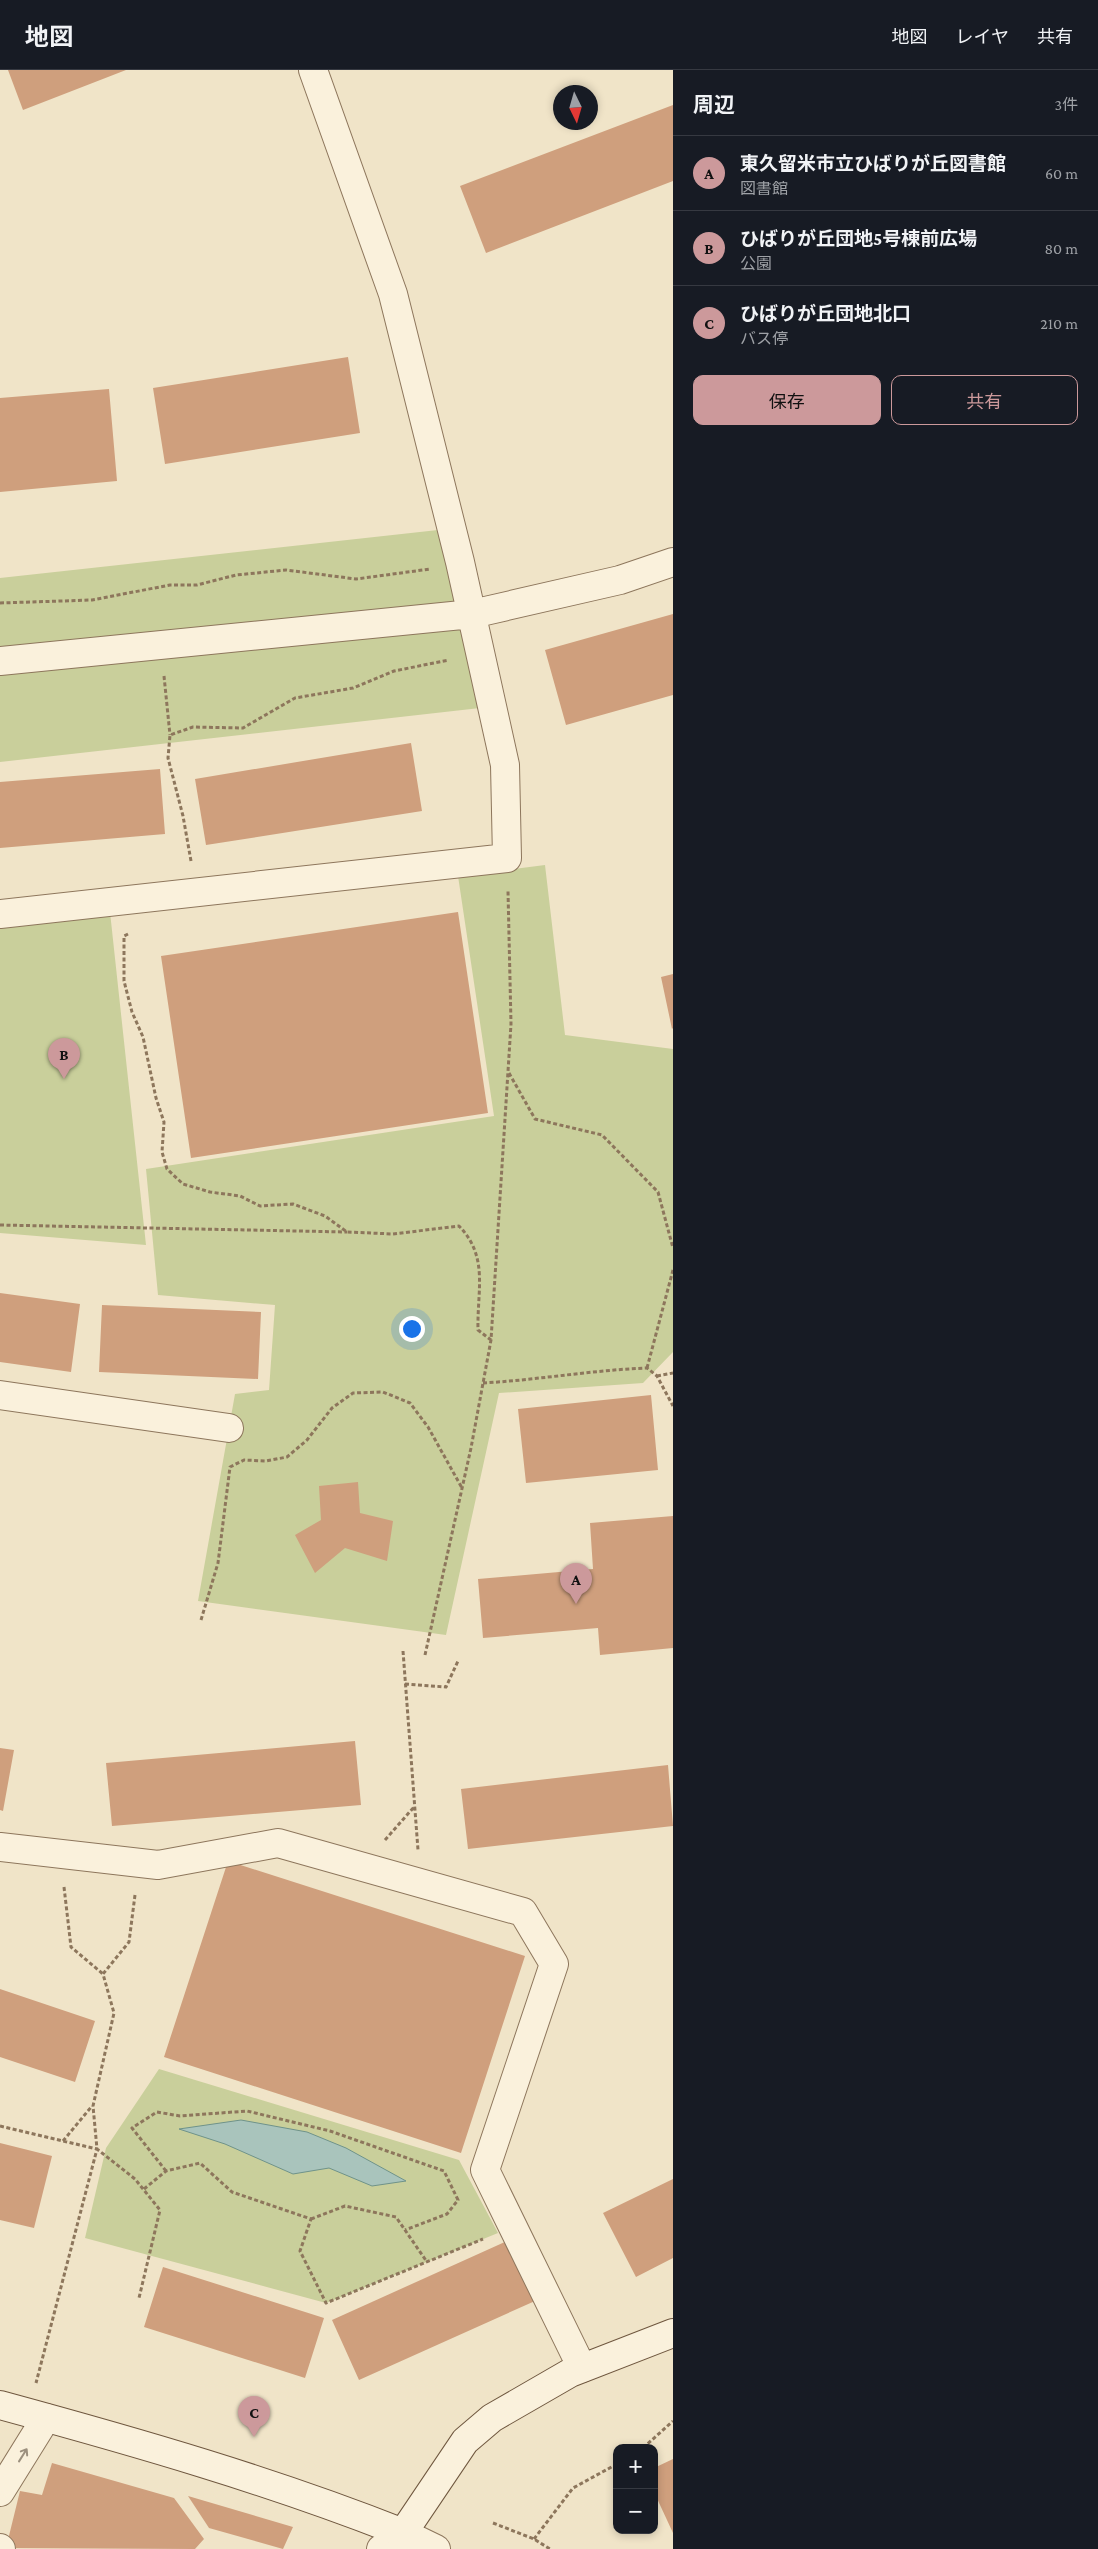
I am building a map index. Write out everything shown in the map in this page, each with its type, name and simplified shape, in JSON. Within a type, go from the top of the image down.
[{"type":"street","points":[[0,914],[507,858],[505,765],[460,562],[393,294],[313,70]]},
{"type":"street","points":[[0,661],[472,614],[620,580],[673,562]]},
{"type":"street","points":[[0,1394],[229,1428]]},
{"type":"street","points":[[0,1847],[158,1865],[278,1843],[523,1912],[554,1964],[485,2170],[582,2368]]},
{"type":"street","points":[[381,2549],[403,2532],[465,2441],[492,2418],[582,2368],[673,2333]]},
{"type":"street","points":[[0,2405],[320,2500],[403,2532],[436,2549]]},
{"type":"street","points":[[0,2492],[37,2415]]},
{"type":"path","points":[[0,603],[92,600],[170,585],[197,585],[236,575],[286,570],[356,580],[420,572],[460,562]]},
{"type":"path","points":[[170,735],[194,727],[242,728],[295,698],[353,688],[394,671],[425,664],[481,656]]},
{"type":"path","points":[[164,670],[170,735],[168,758],[199,892]]},
{"type":"path","points":[[424,1655],[462,1489],[491,1340],[511,1024],[507,858]]},
{"type":"path","points":[[132,932],[124,936],[124,981],[132,1012],[143,1037],[156,1098],[164,1122],[162,1152],[167,1169],[184,1184],[210,1192],[240,1196],[260,1206],[293,1204],[325,1216],[347,1232]]},
{"type":"path","points":[[508,1072],[535,1119],[602,1135],[658,1192],[673,1248]]},
{"type":"path","points":[[0,1225],[393,1234],[459,1226],[472,1239],[480,1268],[478,1330],[491,1340]]},
{"type":"path","points":[[647,1368],[673,1270]]},
{"type":"path","points":[[483,1383],[523,1381],[615,1369],[647,1368],[657,1376],[673,1406]]},
{"type":"path","points":[[657,1376],[673,1373]]},
{"type":"path","points":[[201,1620],[218,1563],[230,1468],[244,1460],[266,1461],[287,1457],[307,1440],[332,1408],[352,1392],[382,1392],[410,1403],[428,1427],[462,1489]]},
{"type":"path","points":[[403,1651],[420,1883]]},
{"type":"path","points":[[405,1684],[446,1687],[458,1661]]},
{"type":"path","points":[[363,1866],[414,1807]]},
{"type":"path","points":[[37,2415],[97,2149],[93,2106],[114,2013],[103,1974],[71,1947],[59,1854]]},
{"type":"path","points":[[103,1974],[129,1942],[139,1862]]},
{"type":"path","points":[[63,2141],[93,2106]]},
{"type":"path","points":[[166,2171],[132,2128],[157,2112],[180,2116],[247,2110],[330,2131],[444,2171],[458,2200],[447,2214],[405,2230]]},
{"type":"path","points":[[0,2126],[97,2149],[135,2179],[144,2189],[160,2210],[139,2298]]},
{"type":"path","points":[[144,2189],[166,2171],[200,2162],[232,2192],[311,2220],[345,2206],[396,2217],[427,2262]]},
{"type":"path","points":[[311,2220],[300,2251],[326,2303],[498,2233],[512,2224]]},
{"type":"path","points":[[647,2444],[673,2421]]},
{"type":"path","points":[[534,2539],[573,2488],[613,2466]]},
{"type":"path","points":[[493,2524],[534,2539],[550,2549]]},
{"type":"green space","points":[[438,530],[480,708],[0,762],[0,578]]},
{"type":"green space","points":[[545,865],[565,1035],[673,1049],[673,1352],[643,1383],[499,1393],[446,1635],[198,1601],[235,1394],[269,1390],[275,1305],[158,1295],[146,1169],[494,1116],[458,876]]},
{"type":"green space","points":[[110,912],[146,1245],[0,1233],[0,924]]},
{"type":"green space","points":[[159,2069],[459,2160],[498,2233],[326,2303],[85,2238],[106,2148]]},
{"type":"water","points":[[241,2120],[307,2132],[346,2148],[406,2181],[372,2186],[329,2168],[293,2174],[225,2144],[179,2129]]},
{"type":"building","points":[[8,70],[126,70],[23,110]]},
{"type":"building","points":[[673,105],[673,181],[486,253],[460,186]]},
{"type":"building","points":[[348,357],[360,433],[165,464],[153,388]]},
{"type":"building","points":[[109,389],[117,481],[0,492],[0,398]]},
{"type":"building","points":[[673,614],[673,695],[566,725],[545,650]]},
{"type":"building","points":[[411,743],[422,811],[206,845],[195,779]]},
{"type":"building","points":[[160,769],[165,834],[0,848],[0,782]]},
{"type":"building","points":[[458,912],[488,1113],[191,1158],[161,956]]},
{"type":"building","points":[[673,974],[673,1028],[672,1029],[661,977]]},
{"type":"building","points":[[0,1293],[80,1304],[71,1372],[0,1362]]},
{"type":"building","points":[[102,1305],[261,1312],[258,1379],[99,1372]]},
{"type":"building","points":[[651,1395],[658,1470],[526,1483],[518,1409]]},
{"type":"building","points":[[358,1482],[360,1513],[393,1521],[387,1561],[345,1548],[315,1573],[295,1535],[321,1520],[319,1486]]},
{"type":"building","points":[[673,1516],[673,1648],[600,1655],[598,1628],[483,1638],[478,1579],[593,1569],[590,1523]]},
{"type":"building","points":[[355,1741],[361,1805],[112,1826],[106,1763]]},
{"type":"building","points":[[0,1748],[14,1750],[3,1811],[0,1810]]},
{"type":"building","points":[[668,1765],[673,1826],[468,1849],[461,1789]]},
{"type":"building","points":[[228,1861],[525,1956],[461,2153],[164,2057]]},
{"type":"building","points":[[0,1989],[95,2021],[75,2082],[0,2057]]},
{"type":"building","points":[[0,2143],[52,2156],[34,2228],[0,2220]]},
{"type":"building","points":[[673,2179],[673,2258],[636,2277],[603,2213]]},
{"type":"building","points":[[507,2241],[535,2301],[359,2380],[332,2320]]},
{"type":"building","points":[[163,2267],[324,2318],[305,2378],[144,2327]]},
{"type":"building","points":[[673,2459],[673,2533],[658,2501],[658,2466]]},
{"type":"building","points":[[52,2463],[174,2498],[204,2539],[195,2549],[6,2548],[20,2491],[42,2495]]},
{"type":"building","points":[[188,2496],[293,2527],[283,2549],[209,2528]]},
{"type":"place","name":"ひばりが丘団地5号棟前広場","points":[[64,1079]]},
{"type":"place","name":"東久留米市立ひばりが丘図書館","points":[[576,1604]]},
{"type":"place","name":"ひばりが丘団地北口","points":[[254,2437]]}]
